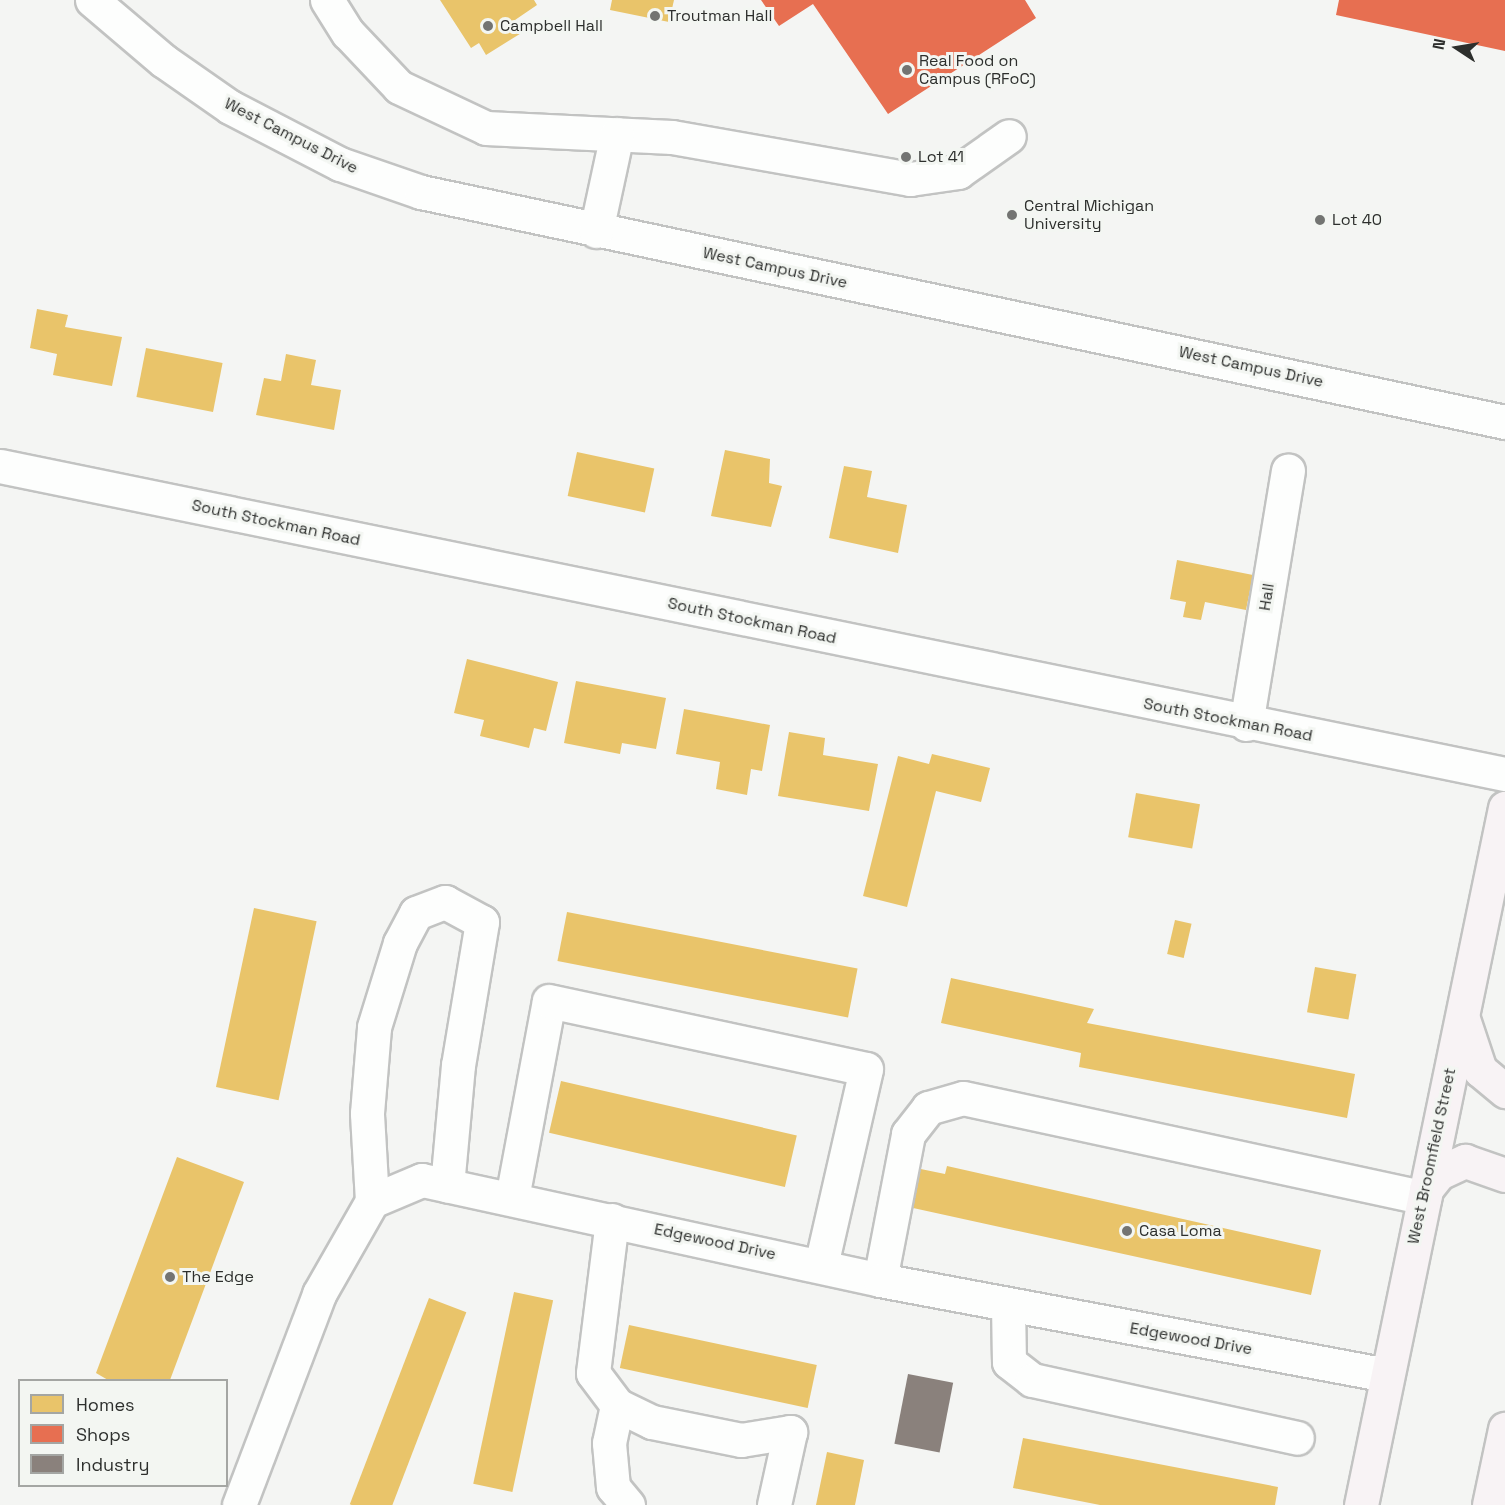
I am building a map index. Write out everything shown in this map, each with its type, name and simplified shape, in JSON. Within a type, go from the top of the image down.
[{"type":"main road","name":"West Broomfield Street","points":[[1361,1505],[1505,808]]},
{"type":"main road","points":[[1462,1014],[1473,1058],[1505,1091]]},
{"type":"main road","points":[[1425,1193],[1439,1173],[1465,1161],[1505,1175]]},
{"type":"main road","points":[[1489,1505],[1505,1429]]},
{"type":"street","name":"West Campus Drive","points":[[92,0],[200,87],[340,164],[432,195],[1505,422]]},
{"type":"street","points":[[327,0],[379,69],[415,97],[459,119],[514,133],[617,134],[708,142],[927,179],[958,172],[1009,136]]},
{"type":"street","points":[[596,231],[617,134]]},
{"type":"street","name":"South Stockman Road","points":[[0,465],[1246,724],[1505,774]]},
{"type":"street","name":"Hall","points":[[1246,724],[1288,470]]},
{"type":"street","points":[[239,1505],[319,1294],[372,1201],[367,1113],[374,1027],[400,943],[416,913],[445,902],[482,922],[458,1065],[447,1185]]},
{"type":"street","points":[[512,1198],[549,1001],[866,1069],[821,1266]]},
{"type":"street","points":[[880,1280],[908,1134],[928,1108],[963,1098],[1425,1193]]},
{"type":"street","name":"Edgewood Drive","points":[[372,1201],[422,1180],[880,1280],[1387,1375]]},
{"type":"street","points":[[612,1220],[593,1372],[617,1405],[652,1422],[741,1440],[790,1432],[774,1505]]},
{"type":"street","points":[[1008,1305],[1009,1362],[1032,1380],[1297,1438]]},
{"type":"street","points":[[617,1405],[609,1443],[613,1487],[628,1505]]},
{"type":"building: Homes","name":"Campbell Hall","points":[[440,0],[534,0],[537,5],[515,20],[523,32],[486,55],[479,43],[471,48]]},
{"type":"building: Homes","name":"Troutman Hall","points":[[612,0],[674,0],[669,22],[610,10]]},
{"type":"building: Homes","points":[[37,309],[68,315],[65,327],[122,337],[112,386],[53,375],[57,354],[30,348]]},
{"type":"building: Homes","points":[[146,348],[223,363],[213,412],[136,397]]},
{"type":"building: Homes","points":[[286,354],[316,360],[311,385],[341,390],[334,430],[256,415],[264,378],[281,381]]},
{"type":"building: Homes","points":[[725,450],[770,459],[769,483],[782,486],[771,527],[711,516]]},
{"type":"building: Homes","points":[[577,452],[654,468],[645,512],[568,496]]},
{"type":"building: Homes","points":[[844,466],[872,471],[867,497],[907,505],[898,553],[829,538]]},
{"type":"building: Homes","points":[[1177,560],[1253,575],[1246,610],[1205,602],[1201,620],[1183,617],[1186,602],[1170,599]]},
{"type":"building: Homes","points":[[467,659],[558,682],[546,731],[534,728],[529,748],[480,736],[484,720],[454,713]]},
{"type":"building: Homes","points":[[576,681],[666,698],[656,749],[622,743],[620,754],[564,743]]},
{"type":"building: Homes","points":[[684,709],[770,725],[762,771],[751,769],[747,795],[716,789],[720,762],[676,754]]},
{"type":"building: Homes","points":[[789,732],[825,738],[823,755],[878,764],[869,811],[778,796]]},
{"type":"building: Homes","points":[[932,754],[990,768],[981,802],[936,791],[907,907],[863,896],[898,756],[929,764]]},
{"type":"building: Homes","points":[[1136,793],[1200,804],[1192,849],[1128,837]]},
{"type":"building: Homes","points":[[254,908],[317,921],[279,1100],[216,1087]]},
{"type":"building: Homes","points":[[567,912],[858,968],[848,1018],[557,961]]},
{"type":"building: Homes","points":[[1175,920],[1192,924],[1184,958],[1167,954]]},
{"type":"building: Homes","points":[[1315,967],[1356,974],[1348,1020],[1307,1012]]},
{"type":"building: Homes","points":[[951,978],[1094,1009],[1087,1023],[1355,1074],[1347,1118],[1079,1067],[1081,1053],[941,1023]]},
{"type":"building: Homes","points":[[561,1081],[797,1135],[785,1187],[549,1133]]},
{"type":"building: Homes","name":"The Edge","points":[[177,1157],[244,1182],[170,1379],[106,1379],[96,1373]]},
{"type":"building: Homes","name":"Casa Loma","points":[[947,1166],[1321,1250],[1311,1295],[904,1206],[911,1167],[945,1174]]},
{"type":"building: Homes","points":[[514,1292],[553,1300],[512,1492],[473,1484]]},
{"type":"building: Homes","points":[[429,1298],[466,1312],[392,1505],[350,1504]]},
{"type":"building: Homes","points":[[629,1325],[817,1365],[808,1408],[620,1368]]},
{"type":"building: Homes","points":[[1023,1438],[1278,1487],[1275,1505],[1100,1505],[1013,1488]]},
{"type":"building: Homes","points":[[827,1452],[864,1460],[855,1505],[816,1505]]},
{"type":"building: Shops","name":"Real Food on Campus (RFoC)","points":[[761,0],[1025,0],[1036,18],[888,114],[813,4],[779,26]]},
{"type":"building: Shops","points":[[1339,0],[1505,0],[1505,51],[1336,15]]},
{"type":"building: Industry","points":[[908,1374],[953,1383],[940,1452],[894,1444]]},
{"type":"place","name":"Troutman Hall","points":[[655,16]]},
{"type":"place","name":"Campbell Hall","points":[[488,26]]},
{"type":"place","name":"Real Food on Campus (RFoC)","points":[[907,70]]},
{"type":"place","name":"Lot 41","points":[[906,157]]},
{"type":"place","name":"Central Michigan University","points":[[1012,215]]},
{"type":"place","name":"Lot 40","points":[[1320,220]]},
{"type":"place","name":"Casa Loma","points":[[1127,1231]]},
{"type":"place","name":"The Edge","points":[[170,1277]]}]
